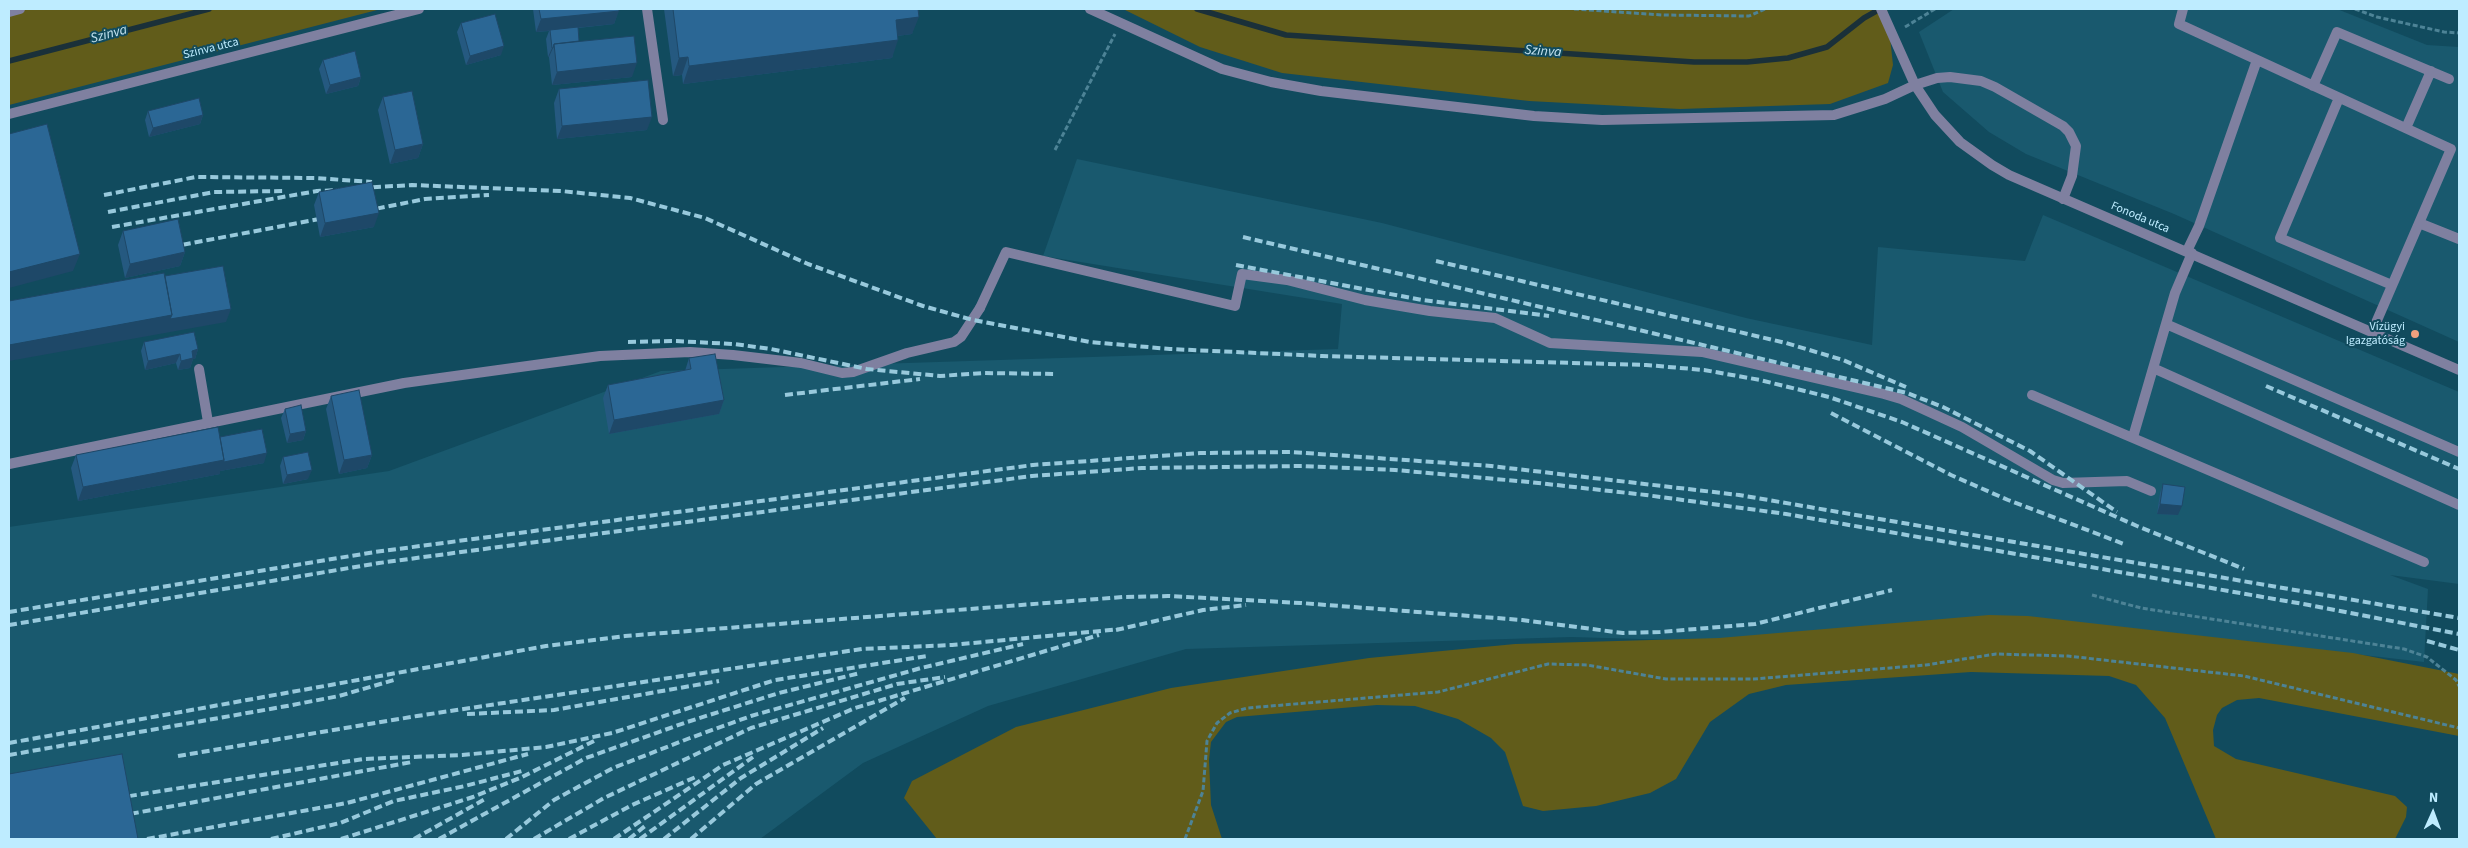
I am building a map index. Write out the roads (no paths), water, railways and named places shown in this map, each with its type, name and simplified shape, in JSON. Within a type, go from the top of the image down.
[{"type":"street","points":[[9,12],[20,9]]},
{"type":"street","name":"Szinva utca","points":[[9,114],[419,9]]},
{"type":"street","points":[[647,9],[663,120]]},
{"type":"street","points":[[1090,9],[1222,69],[1271,82],[1321,91],[1534,116],[1602,120],[1834,115],[1885,100],[1915,85],[1938,78],[1950,77],[1981,81],[2063,126],[2069,132],[2076,146],[2072,176],[2063,199]]},
{"type":"street","name":"Fonoda utca","points":[[1881,9],[1915,85],[1948,130],[1974,154],[2009,176],[2190,252],[2459,370]]},
{"type":"street","points":[[2183,9],[2179,24],[2451,149],[2372,332]]},
{"type":"street","points":[[2314,86],[2337,32],[2449,79]]},
{"type":"street","points":[[2133,437],[2175,293],[2257,60]]},
{"type":"street","points":[[2406,128],[2431,70]]},
{"type":"street","points":[[2340,98],[2280,238],[2392,286]]},
{"type":"street","points":[[2419,223],[2459,239]]},
{"type":"street","points":[[9,464],[404,382],[600,356],[690,352],[762,357],[842,373],[853,372],[907,353],[954,342],[960,337],[980,308],[1006,252],[1234,306],[1242,274],[1287,280],[1365,300],[1430,311],[1495,318],[1550,343],[1702,352],[1901,399],[1962,427],[2053,480],[2063,482],[2127,481],[2151,491]]},
{"type":"street","points":[[2166,324],[2459,452]]},
{"type":"street","points":[[2153,368],[2459,505]]},
{"type":"street","points":[[198,369],[208,422]]},
{"type":"street","points":[[2032,395],[2424,562]]},
{"type":"waterway","name":"Szinva","points":[[9,61],[209,9]]},
{"type":"waterway","name":"Szinva","points":[[1197,9],[1286,35],[1694,62],[1747,62],[1788,58],[1827,47],[1864,18],[1880,9]]},
{"type":"railway","points":[[104,195],[196,177],[315,178],[372,182]]},
{"type":"railway","points":[[361,188],[412,185],[561,191],[630,198],[705,218],[808,264],[923,306],[973,320],[1090,342],[1170,349],[1322,356],[1646,365],[1704,370],[1760,380],[1829,397],[1902,422],[2137,526],[2244,569]]},
{"type":"railway","points":[[112,227],[317,191],[339,190]]},
{"type":"railway","points":[[108,212],[214,192],[284,191]]},
{"type":"railway","points":[[365,211],[425,199],[489,195]]},
{"type":"railway","points":[[171,247],[330,217]]},
{"type":"railway","points":[[1243,237],[1907,393],[1943,407],[2030,451],[2117,512]]},
{"type":"railway","points":[[1436,261],[1786,343],[1843,360],[1906,387]]},
{"type":"railway","points":[[1236,265],[1422,300],[1549,316]]},
{"type":"railway","points":[[628,342],[674,341],[734,344],[771,349],[867,369],[940,376],[984,373],[1056,374]]},
{"type":"railway","points":[[785,395],[920,379]]},
{"type":"railway","points":[[2266,386],[2459,469]]},
{"type":"railway","points":[[1831,413],[1951,475],[2008,500],[2124,544]]},
{"type":"railway","points":[[9,612],[375,552],[1033,465],[1200,453],[1291,452],[1491,466],[1739,495],[2459,618]]},
{"type":"railway","points":[[9,625],[379,563],[1032,476],[1142,468],[1302,466],[1395,470],[1529,482],[1646,495],[1786,514],[2309,605],[2459,634]]},
{"type":"railway","points":[[9,743],[546,646],[625,636],[1123,597],[1168,596],[1301,603],[1522,620],[1623,633],[1660,632],[1755,624],[1892,590]]},
{"type":"railway","points":[[1116,630],[1203,610],[1246,605]]},
{"type":"railway","points":[[178,756],[417,716],[862,649],[952,645],[1121,629]]},
{"type":"railway","points":[[614,839],[723,765],[855,708],[1099,635]]},
{"type":"railway","points":[[2427,641],[2459,650]]},
{"type":"railway","points":[[506,839],[554,800],[613,768],[690,738],[751,716],[921,668],[1023,644]]},
{"type":"railway","points":[[117,798],[363,759],[462,755],[546,747],[612,733],[775,680],[927,656]]},
{"type":"railway","points":[[439,839],[586,758],[687,722],[779,693],[860,673]]},
{"type":"railway","points":[[534,839],[604,798],[751,728],[897,684],[945,677]]},
{"type":"railway","points":[[9,755],[339,696],[394,680]]},
{"type":"railway","points":[[467,714],[554,710],[719,681]]},
{"type":"railway","points":[[691,839],[756,784],[905,698]]},
{"type":"railway","points":[[664,839],[741,778],[823,728]]},
{"type":"railway","points":[[341,839],[473,797],[520,778],[594,741]]},
{"type":"railway","points":[[147,839],[347,803],[528,754]]},
{"type":"railway","points":[[640,839],[753,757]]},
{"type":"railway","points":[[119,816],[412,762]]},
{"type":"railway","points":[[271,839],[340,823],[394,801],[465,786],[522,771]]},
{"type":"railway","points":[[569,839],[632,805],[698,776]]},
{"type":"railway","points":[[414,839],[485,799]]},
{"type":"railway","points":[[629,839],[645,826]]},
{"type":"place","name":"Vízügyi Igazgatóság","points":[[2415,334]]}]
